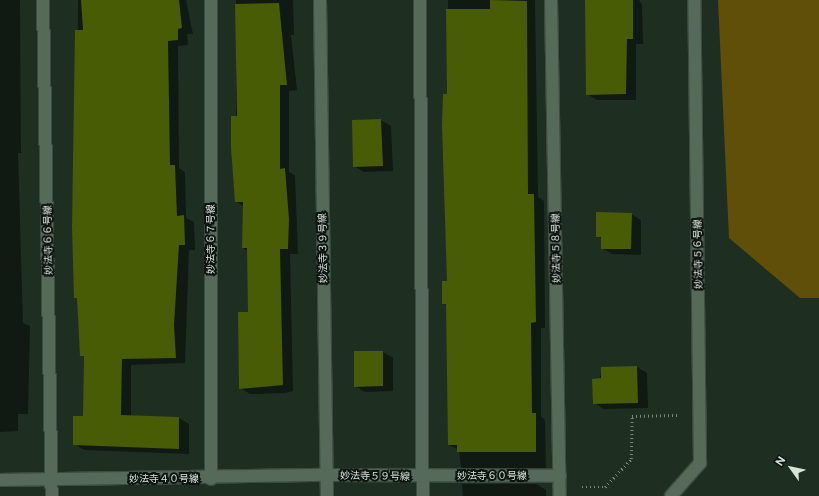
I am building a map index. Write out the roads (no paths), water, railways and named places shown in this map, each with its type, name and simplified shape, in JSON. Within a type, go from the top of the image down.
[{"type":"street","name":"妙法寺６６号線","points":[[44,0],[52,496]]},
{"type":"street","name":"妙法寺６７号線","points":[[211,0],[212,479]]},
{"type":"street","name":"妙法寺３９号線","points":[[320,0],[327,496]]},
{"type":"street","points":[[420,0],[423,496]]},
{"type":"street","name":"妙法寺５８号線","points":[[551,0],[560,486]]},
{"type":"street","name":"妙法寺５６号線","points":[[671,496],[700,463],[694,0]]},
{"type":"street","name":"妙法寺４０号線","points":[[0,480],[212,479],[327,475]]},
{"type":"street","name":"妙法寺５９号線","points":[[327,475],[423,477]]},
{"type":"street","name":"妙法寺６０号線","points":[[423,477],[560,486]]}]
